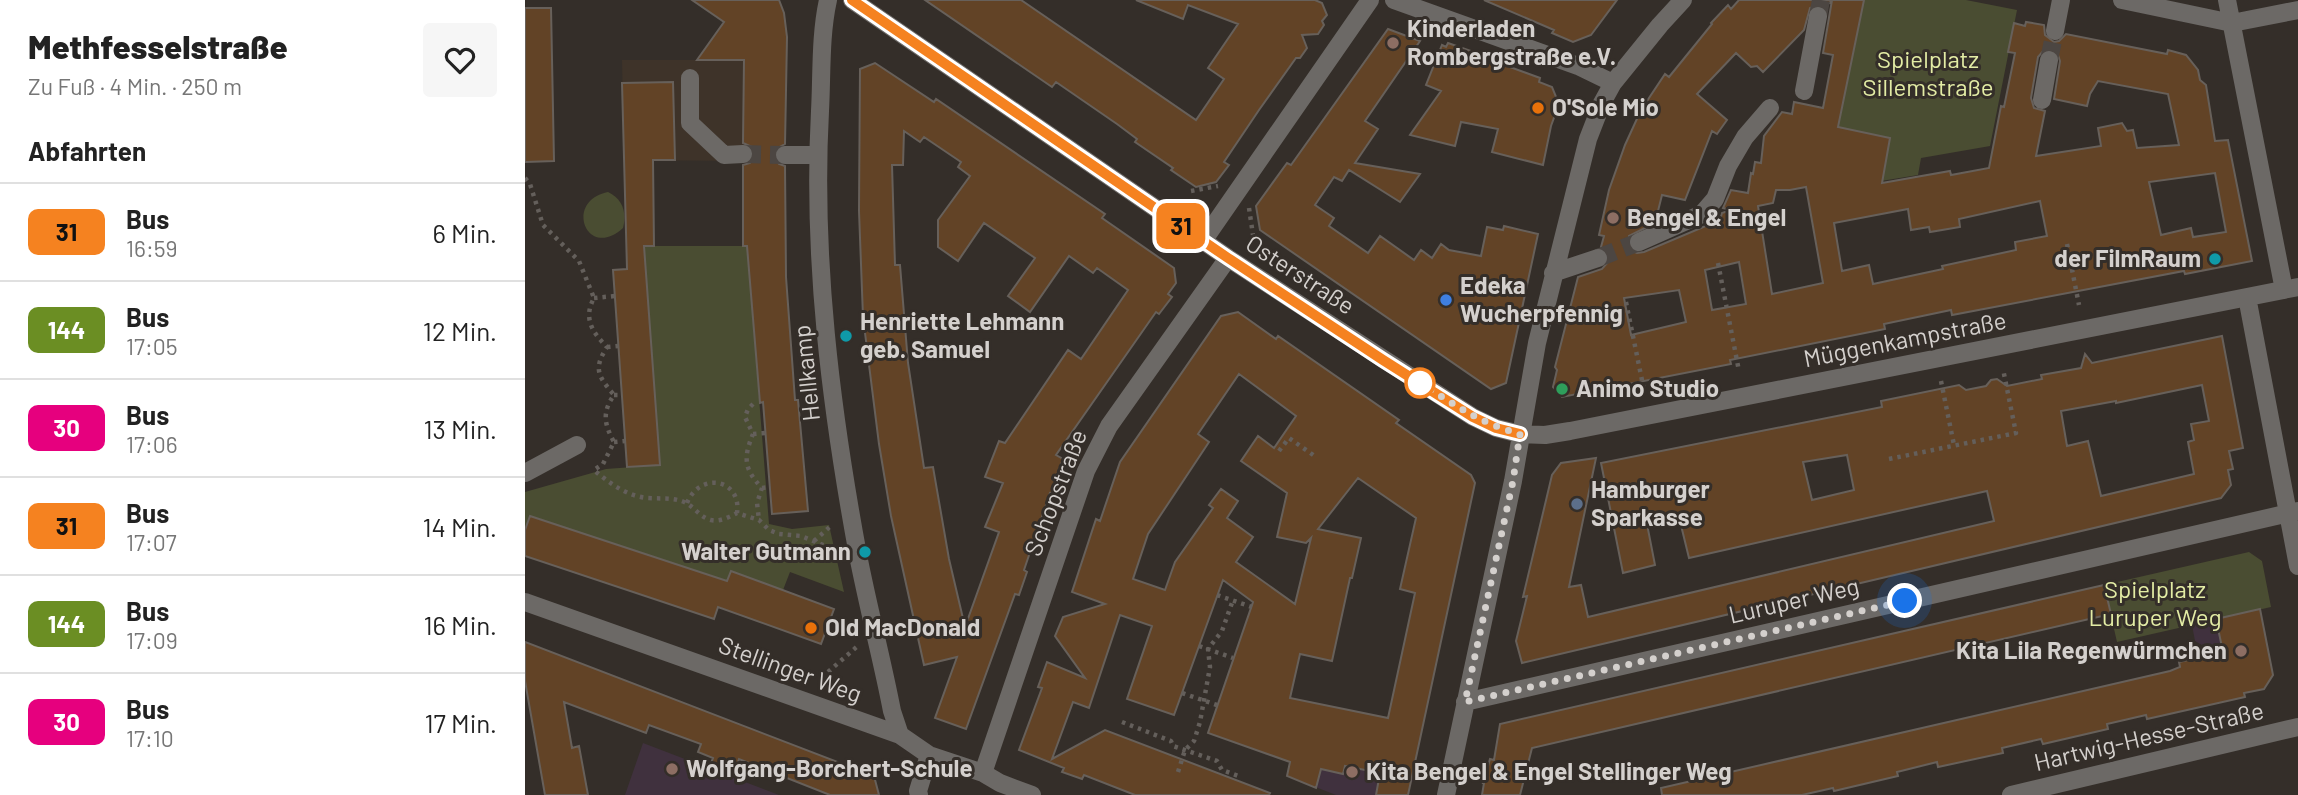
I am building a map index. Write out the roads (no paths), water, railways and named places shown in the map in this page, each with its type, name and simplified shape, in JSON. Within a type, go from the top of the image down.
[{"type":"street","name":"Hellkamp","points":[[828,0],[824,29],[818,155],[818,214],[828,369],[859,557],[892,711],[900,735]]},
{"type":"street","name":"Osterstraße","points":[[852,0],[1228,258],[1473,417],[1496,428],[1520,434]]},
{"type":"street","points":[[1203,241],[1370,0]]},
{"type":"street","points":[[1394,0],[1579,66],[1613,83]]},
{"type":"street","points":[[1446,795],[1513,481],[1537,342],[1591,130],[1613,83],[1683,0]]},
{"type":"street","points":[[2055,31],[2061,0]]},
{"type":"street","points":[[2122,0],[2232,23],[2298,10]]},
{"type":"street","points":[[2227,0],[2291,288]]},
{"type":"street","points":[[1804,91],[1818,16]]},
{"type":"street","points":[[2042,100],[2049,60]]},
{"type":"street","points":[[691,78],[689,122],[724,155],[743,154]]},
{"type":"street","points":[[1639,243],[1702,214],[1715,199],[1728,166],[1745,137],[1770,107]]},
{"type":"street","points":[[785,155],[818,155]]},
{"type":"street","name":"Schopstraße","points":[[983,773],[1086,471],[1109,426],[1228,258]]},
{"type":"street","points":[[1553,273],[1598,258]]},
{"type":"street","name":"Müggenkampstraße","points":[[1520,434],[1545,435],[1570,431],[2291,288]]},
{"type":"street","points":[[2247,297],[2293,512],[2298,566]]},
{"type":"street","points":[[525,473],[577,445]]},
{"type":"street","name":"Luruper Weg","points":[[1465,702],[2293,512]]},
{"type":"street","name":"Stellinger Weg","points":[[525,602],[900,735],[929,755],[983,773],[1000,783],[1032,795]]},
{"type":"street","name":"Hartwig-Hesse-Straße","points":[[2011,795],[2298,727]]},
{"type":"street","points":[[919,795],[929,755]]},
{"type":"tunnel","points":[[1818,16],[1821,0]]},
{"type":"tunnel","points":[[2049,60],[2055,31]]},
{"type":"tunnel","points":[[743,154],[785,155]]},
{"type":"tunnel","points":[[1598,258],[1639,242]]},
{"type":"place","name":"Kinderladen Rombergstraße e.V.","points":[[1393,43]]},
{"type":"place","name":"O'Sole Mio","points":[[1538,108]]},
{"type":"place","name":"Bengel & Engel","points":[[1613,218]]},
{"type":"place","name":"der FilmRaum","points":[[2215,259]]},
{"type":"place","name":"Edeka Wucherpfennig","points":[[1446,300]]},
{"type":"place","name":"Henriette Lehmann geb. Samuel","points":[[846,336]]},
{"type":"place","name":"Animo Studio","points":[[1562,389]]},
{"type":"place","name":"Hamburger Sparkasse","points":[[1577,504]]},
{"type":"place","name":"Walter Gutmann","points":[[865,552]]},
{"type":"place","name":"Old MacDonald","points":[[811,628]]},
{"type":"place","name":"Kita Lila Regenwürmchen","points":[[2241,651]]},
{"type":"place","name":"Wolfgang-Borchert-Schule","points":[[672,769]]},
{"type":"place","name":"Kita Bengel & Engel Stellinger Weg","points":[[1352,772]]},
{"type":"park label","name":"Spielplatz Sillemstraße","points":[[1928,74]]},
{"type":"park label","name":"Spielplatz Luruper Weg","points":[[2155,604]]}]
